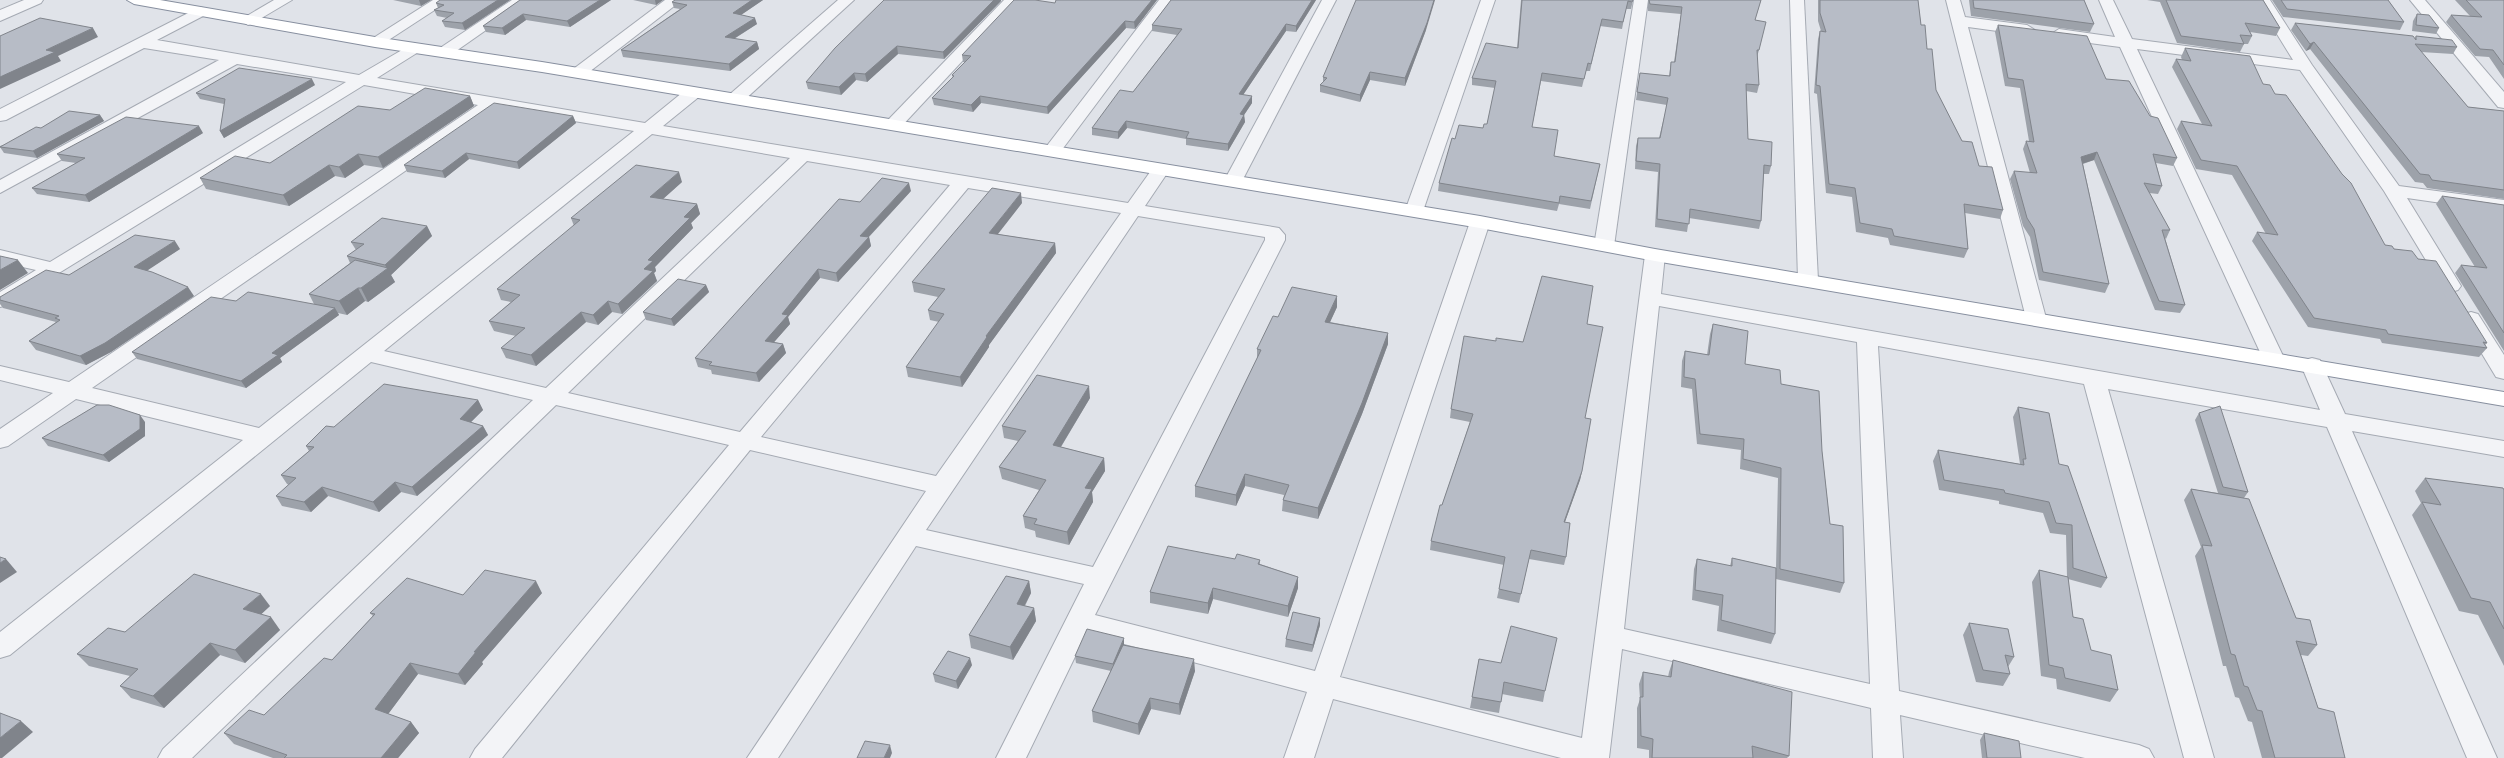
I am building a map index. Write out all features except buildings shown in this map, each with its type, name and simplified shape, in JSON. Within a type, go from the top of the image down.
[{"type":"highway","points":[[134,0],[375,42],[578,72],[1480,222],[1655,255],[2273,358],[2504,399]]},
{"type":"street","points":[[0,16],[36,0]]},
{"type":"street","points":[[248,20],[285,0]]},
{"type":"street","points":[[375,42],[443,0]]},
{"type":"street","points":[[443,53],[522,0]]},
{"type":"street","points":[[578,72],[674,0]]},
{"type":"street","points":[[735,99],[847,0]]},
{"type":"street","points":[[893,125],[1012,0]]},
{"type":"street","points":[[1052,151],[1167,0]]},
{"type":"street","points":[[1233,181],[1329,0]]},
{"type":"street","points":[[1414,211],[1488,0]]},
{"type":"street","points":[[1604,246],[1640,0]]},
{"type":"street","points":[[1797,0],[1808,280]]},
{"type":"street","points":[[1952,0],[2036,318]]},
{"type":"street","points":[[2106,0],[2124,42],[2273,358]]},
{"type":"street","points":[[2263,0],[2305,66],[2393,191],[2504,372]]},
{"type":"street","points":[[2417,0],[2452,42],[2498,91],[2504,103]]},
{"type":"street","points":[[0,116],[144,43],[200,12]]},
{"type":"street","points":[[1958,21],[2305,66]]},
{"type":"street","points":[[2277,22],[2300,25]]},
{"type":"street","points":[[2429,39],[2452,42]]},
{"type":"street","points":[[144,43],[495,101],[962,182],[1272,232],[1276,235],[1100,578],[1011,758]]},
{"type":"street","points":[[0,301],[414,48]]},
{"type":"street","points":[[0,187],[234,58]]},
{"type":"street","points":[[0,646],[265,437],[366,354],[694,92]]},
{"type":"street","points":[[0,440],[72,389],[495,101]]},
{"type":"street","points":[[174,758],[804,154]]},
{"type":"street","points":[[762,758],[942,486],[1161,169]]},
{"type":"street","points":[[485,758],[744,442],[962,182]]},
{"type":"street","points":[[2393,191],[2504,206]]},
{"type":"street","points":[[1299,758],[1480,222]]},
{"type":"street","points":[[1079,622],[1323,684],[1594,756],[1610,636],[1655,255]]},
{"type":"street","points":[[0,256],[52,268]]},
{"type":"street","points":[[1650,298],[2094,379],[2504,449]]},
{"type":"street","points":[[1867,337],[1888,758]]},
{"type":"street","points":[[366,354],[744,442],[942,486]]},
{"type":"street","points":[[2312,365],[2482,758]]},
{"type":"street","points":[[0,373],[72,389],[265,437]]},
{"type":"street","points":[[2094,379],[2199,758]]},
{"type":"street","points":[[909,535],[1100,578]]},
{"type":"street","points":[[1610,636],[2139,758]]}]
